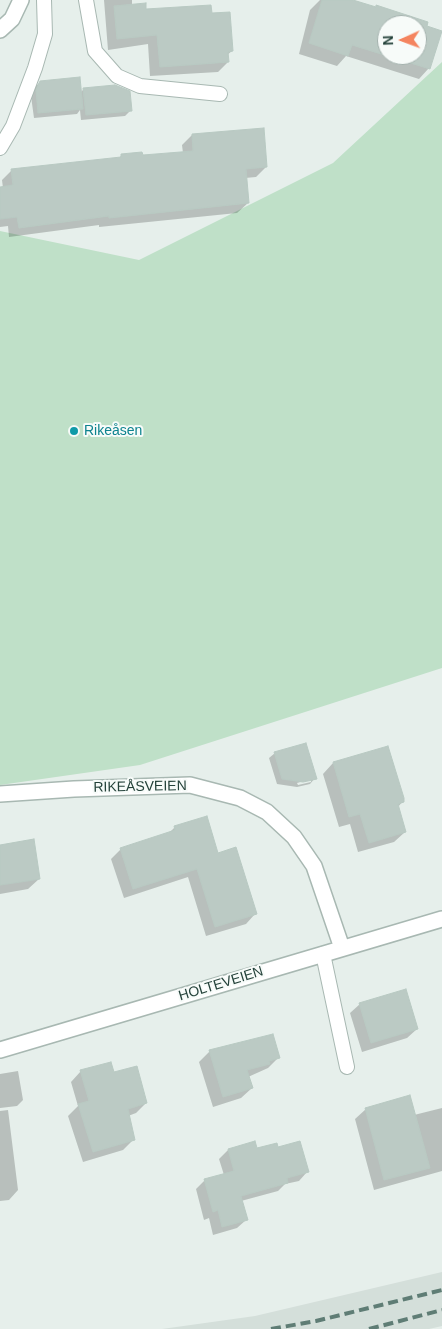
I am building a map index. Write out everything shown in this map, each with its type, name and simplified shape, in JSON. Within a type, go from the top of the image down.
[{"type":"street","points":[[0,30],[12,19],[21,0]]},
{"type":"street","name":"RIKEÅSVEIEN","points":[[0,794],[190,785],[240,798],[266,812],[294,837],[314,866],[342,948]]},
{"type":"street","name":"HOLTEVEIEN","points":[[0,1050],[442,919]]},
{"type":"lane","points":[[0,148],[13,126],[35,68],[45,34],[44,0]]},
{"type":"lane","points":[[86,0],[95,51],[117,76],[140,86],[220,94]]},
{"type":"lane","points":[[323,954],[347,1067]]},
{"type":"shaded area","points":[[442,1272],[442,1326],[429,1329],[162,1329],[255,1316]]},
{"type":"green space","points":[[442,62],[442,668],[140,765],[0,785],[0,231],[139,260],[333,163]]},
{"type":"building","points":[[322,0],[353,0],[407,15],[377,15],[377,53],[352,45],[348,56],[309,43]]},
{"type":"building","points":[[146,3],[146,9],[211,5],[212,13],[230,12],[233,51],[228,52],[229,62],[160,67],[157,35],[117,39],[114,6]]},
{"type":"building","points":[[427,26],[442,31],[430,69],[417,65],[427,65]]},
{"type":"building","points":[[80,77],[83,109],[38,113],[36,90],[40,81]]},
{"type":"building","points":[[115,85],[130,91],[132,111],[86,115],[83,88]]},
{"type":"building","points":[[264,128],[267,167],[246,169],[249,203],[109,218],[109,216],[19,228],[17,217],[0,219],[0,187],[13,185],[11,169],[121,157],[121,154],[142,152],[143,155],[193,151],[192,134]]},
{"type":"building","points":[[306,743],[317,779],[303,782],[282,779],[274,752]]},
{"type":"building","points":[[388,746],[404,798],[404,802],[398,804],[406,832],[369,843],[360,814],[349,817],[333,762]]},
{"type":"building","points":[[207,816],[218,853],[236,847],[257,914],[215,927],[197,869],[133,889],[120,848],[175,830],[174,826]]},
{"type":"building","points":[[34,839],[40,879],[0,885],[0,845]]},
{"type":"building","points":[[406,989],[418,1029],[371,1043],[359,1003]]},
{"type":"building","points":[[273,1034],[280,1058],[269,1061],[270,1064],[247,1070],[253,1088],[223,1097],[209,1050]]},
{"type":"building","points":[[111,1062],[114,1072],[137,1066],[147,1103],[128,1109],[135,1140],[93,1152],[78,1104],[89,1101],[80,1070]]},
{"type":"building","points":[[410,1095],[430,1168],[384,1180],[365,1108]]},
{"type":"building","points":[[255,1141],[257,1148],[277,1143],[278,1147],[300,1141],[309,1172],[287,1178],[288,1183],[241,1196],[248,1220],[222,1227],[218,1210],[213,1212],[204,1179],[234,1171],[228,1149]]},
{"type":"railway","points":[[271,1329],[316,1321],[442,1290]]},
{"type":"railway","points":[[369,1329],[442,1310]]},
{"type":"place","name":"Rikeåsen","points":[[74,431]]}]
